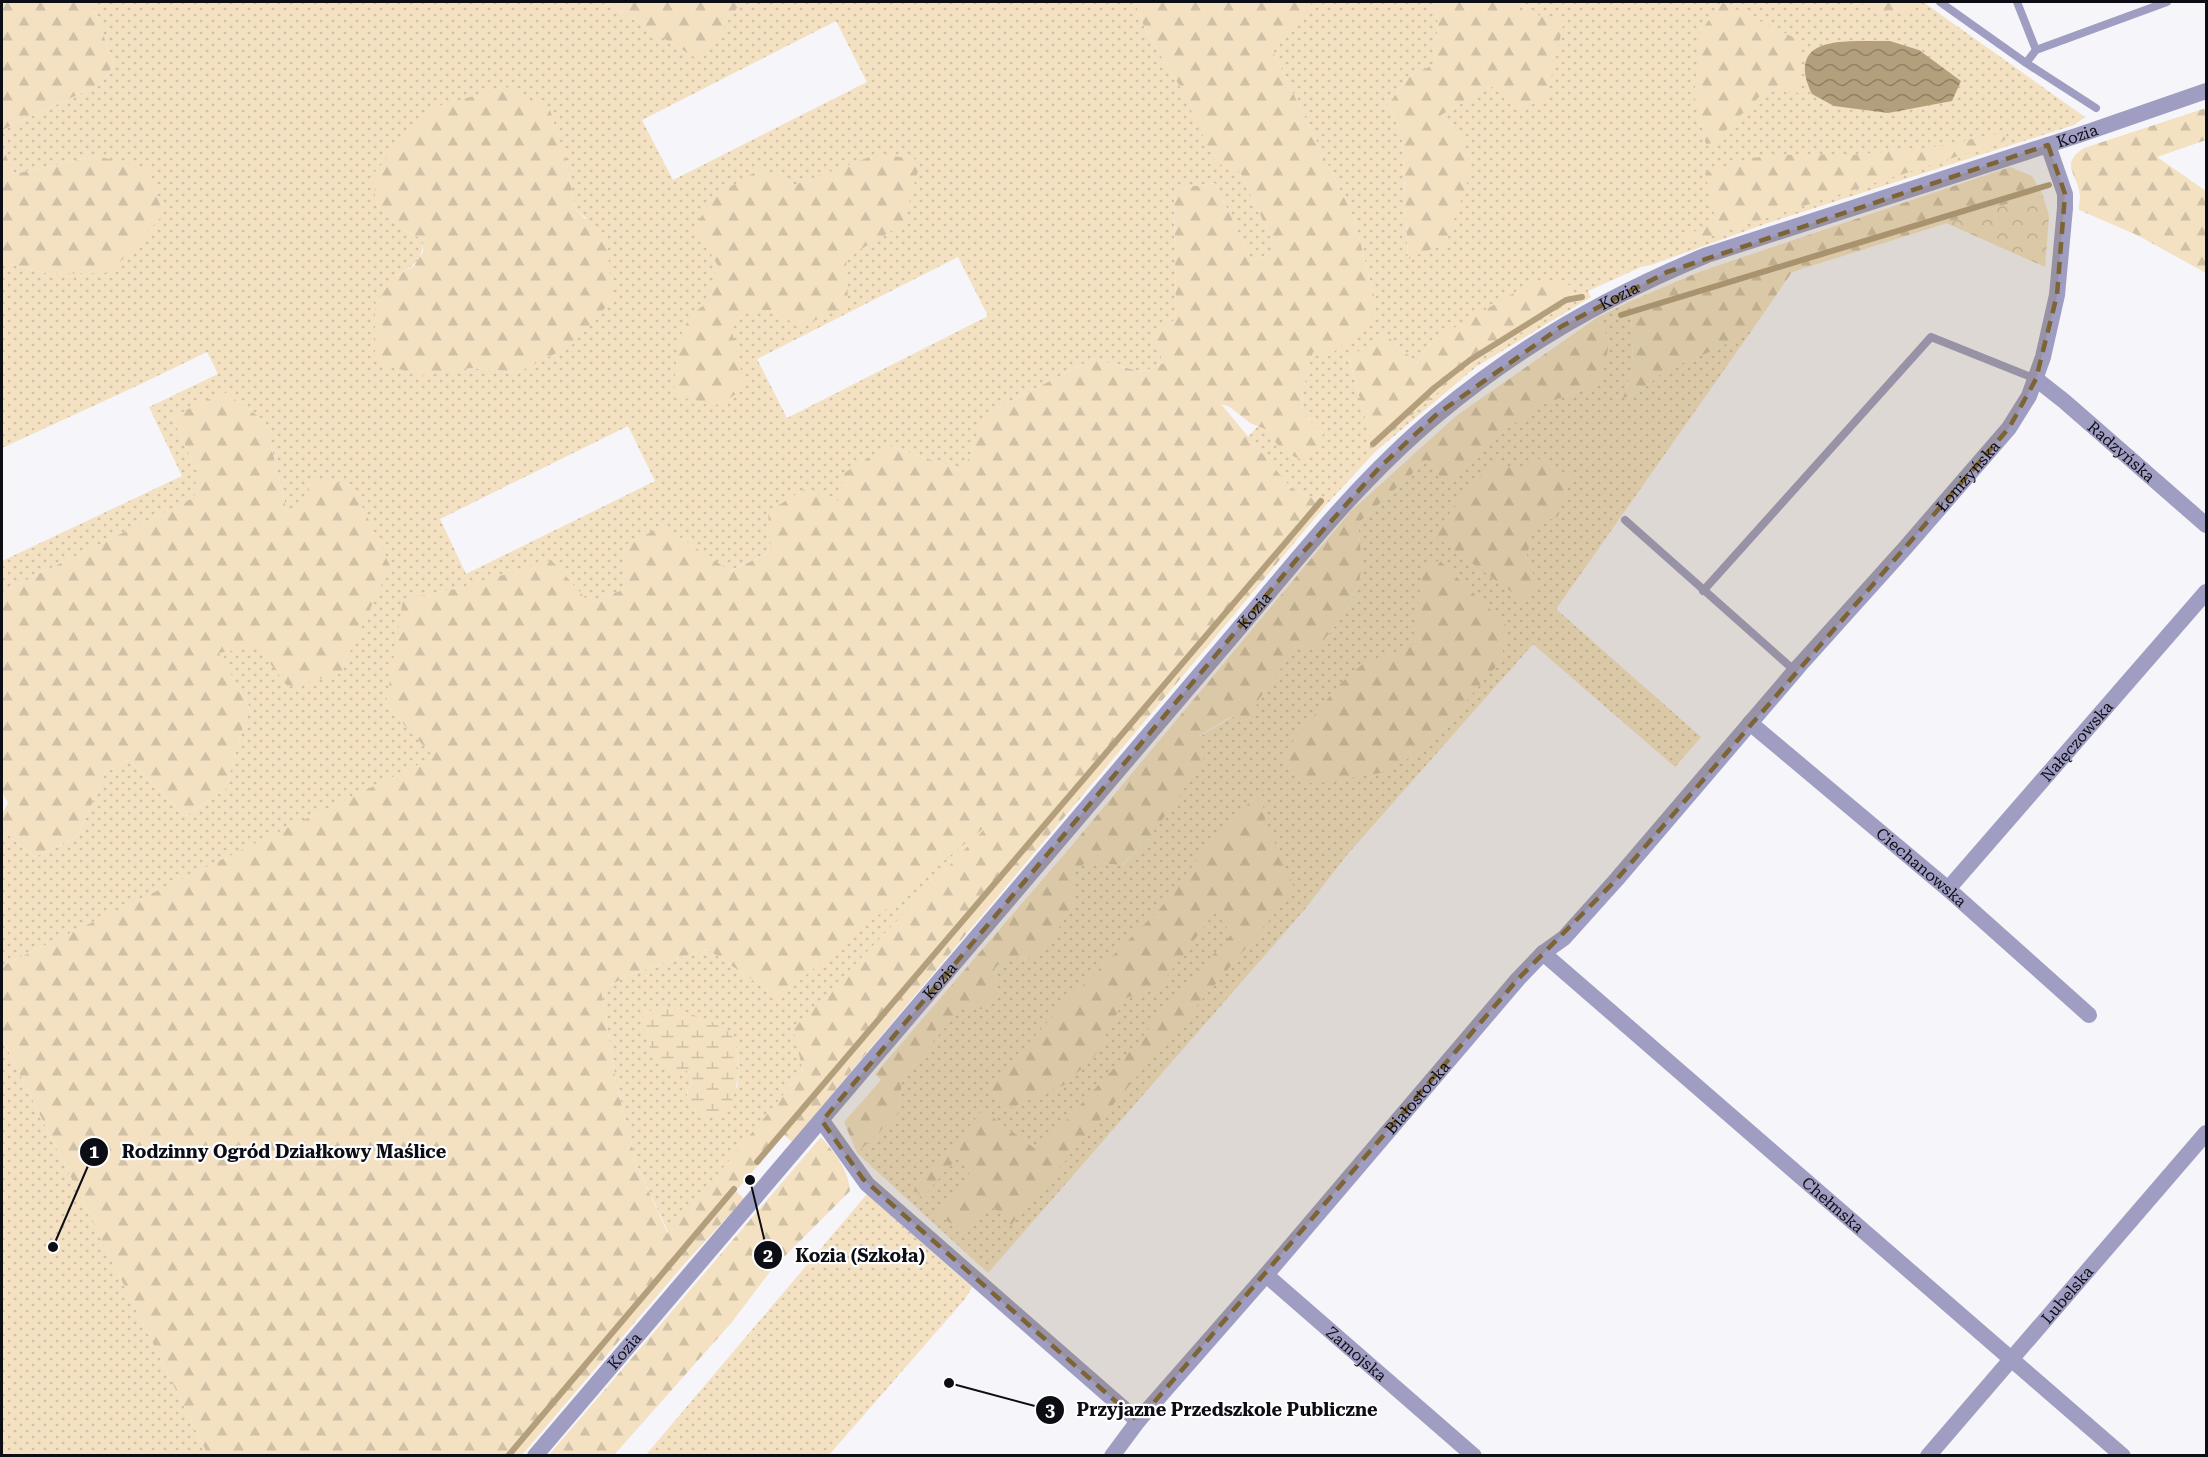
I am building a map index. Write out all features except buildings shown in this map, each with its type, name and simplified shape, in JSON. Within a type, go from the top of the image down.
[{"type":"street","name":"Kozia","points":[[535,1455],[822,1121],[1304,551],[1379,468],[1436,415],[1491,373],[1562,326],[1667,272],[1707,255],[2048,145],[2206,90]]},
{"type":"street","name":"Łomżyńska","points":[[1731,746],[2002,437],[2020,412],[2036,379],[2043,357],[2057,295],[2065,194],[2048,145]]},
{"type":"street","name":"Radzyńska","points":[[2036,379],[2206,525]]},
{"type":"street","name":"Nałęczowska","points":[[1948,890],[2206,592]]},
{"type":"street","name":"Ciechanowska","points":[[1750,723],[1948,890],[2089,1015]]},
{"type":"street","name":"Białostocka","points":[[1112,1455],[1138,1421],[1266,1275],[1518,979],[1543,953],[1564,938],[1731,746]]},
{"type":"street","name":"Chełmska","points":[[1543,953],[2123,1455]]},
{"type":"street","points":[[822,1121],[867,1184],[1138,1421]]},
{"type":"street","name":"Lubelska","points":[[1928,1455],[2206,1133]]},
{"type":"street","name":"Zamojska","points":[[1266,1275],[1474,1455]]},
{"type":"lane","points":[[1940,2],[2026,63],[2096,108]]},
{"type":"lane","points":[[2018,2],[2036,50]]},
{"type":"lane","points":[[2026,63],[2036,50],[2167,2]]},
{"type":"lane","points":[[1703,591],[1931,337],[2036,379]]},
{"type":"lane","points":[[1625,520],[1795,671]]},
{"type":"highlighted area","points":[[2048,145],[2065,194],[2057,295],[2036,379],[2009,428],[1617,879],[1518,979],[1138,1421],[863,1179],[822,1121],[1297,559],[1379,468],[1436,415],[1562,326],[1667,272]]},
{"type":"green space","points":[[2,2],[91,2],[114,64],[101,84],[2,130]]},
{"type":"green space","points":[[91,2],[604,2],[700,60],[741,2],[1135,2],[1146,32],[1179,85],[1240,172],[1277,250],[1252,261],[1215,183],[1174,189],[1176,319],[1164,363],[1143,372],[1093,359],[986,414],[967,463],[956,468],[889,446],[839,501],[771,552],[729,571],[663,526],[627,589],[589,602],[465,587],[404,599],[386,705],[435,757],[2,966],[2,830],[35,857],[78,836],[105,773],[129,760],[185,816],[225,790],[249,706],[218,653],[257,645],[300,509],[287,511],[265,421],[172,417],[197,470],[195,498],[2,592],[2,561],[182,476],[149,407],[218,374],[207,352],[2,448],[2,262],[49,274],[96,156],[14,174],[2,147],[2,130],[101,84],[114,64]],"holes":[[[836,21],[867,82],[673,180],[642,120]],[[566,159],[575,209],[586,218],[519,372],[471,368],[421,375],[395,276],[416,262],[423,247],[423,239],[403,229],[376,205]],[[958,257],[988,316],[787,418],[757,359]],[[628,426],[655,481],[466,574],[440,519]]]},
{"type":"green space","points":[[604,2],[741,2],[701,61]]},
{"type":"green space","points":[[1135,2],[1312,2],[1273,52],[1354,218],[1374,295],[1372,317],[1362,329],[1329,356],[1313,352],[1303,389],[1302,413],[1323,434],[1316,452],[1302,460],[1297,458],[1278,445],[1270,431],[1250,423],[1230,407],[1221,404],[1291,488],[1326,505],[792,1142],[784,1135],[736,1191],[744,1199],[686,1262],[522,1455],[208,1455],[2,1038],[2,966],[434,757],[386,705],[403,599],[465,587],[551,560],[589,602],[626,589],[625,545],[663,526],[730,571],[771,552],[768,512],[804,489],[839,501],[844,473],[889,446],[956,468],[967,462],[986,414],[1093,359],[1142,372],[1164,363],[1149,334],[1176,319],[1174,189],[1215,183],[1252,261],[1277,250],[1240,172],[1216,163],[1179,85],[1146,32]],"holes":[[[991,822],[793,1029],[803,1071],[668,1234],[636,1163],[616,1082],[601,990],[631,974],[707,949],[766,989],[776,1000]]]},
{"type":"green space","points":[[1289,2],[1433,2],[1438,16],[1435,64],[1408,77],[1388,105],[1402,136],[1408,259],[1461,137],[1441,115],[1493,86],[1521,11],[1515,2],[1923,2],[2085,117],[2074,125],[1765,224],[1641,267],[1588,291],[1591,297],[1476,367],[1375,452],[1326,505],[1291,488],[1248,437],[1258,426],[1270,431],[1323,434],[1302,413],[1303,389],[1313,351],[1374,295],[1354,218],[1273,52],[1255,49]],"holes":[[[1890,41],[1919,50],[1961,81],[1861,42]],[[1565,305],[1472,363],[1436,392],[1370,435],[1349,359],[1384,333],[1417,363],[1433,340]]]},
{"type":"green space","points":[[1433,2],[1515,2],[1521,11],[1564,21],[1546,100],[1515,110],[1493,86],[1441,115],[1461,137],[1472,169],[1446,243],[1408,259],[1402,136],[1388,105],[1408,77],[1435,64],[1438,16]]},
{"type":"green space","points":[[1721,2],[1799,40],[1801,93],[1765,91],[1713,143],[1706,144],[1694,98],[1700,33]]},
{"type":"green space","points":[[1860,2],[1917,2],[1907,10],[1878,11]]},
{"type":"green space","points":[[506,87],[550,110],[566,159],[575,209],[607,240],[612,300],[572,345],[519,372],[471,368],[421,376],[375,361],[375,304],[395,276],[414,266],[423,252],[423,239],[403,229],[376,205],[373,174],[431,108]]},
{"type":"green space","points":[[2206,108],[2206,140],[2157,157],[2206,191],[2206,273],[2137,235],[2079,210],[2080,195],[2071,164],[2072,159],[2084,148]]},
{"type":"green space","points":[[2007,132],[2005,140],[1996,144],[1686,244],[1684,236],[1716,222],[1705,173],[1750,158],[1800,154],[1851,155],[1928,148]]},
{"type":"green space","points":[[2,147],[14,174],[96,156],[149,169],[163,215],[110,273],[49,274],[2,262]]},
{"type":"green space","points":[[878,154],[921,160],[903,224],[846,258],[848,304],[800,328],[774,310],[740,310],[730,323],[745,388],[719,405],[674,396],[677,358],[682,333],[688,321],[706,304],[718,266],[695,227],[713,197],[762,168],[794,185]]},
{"type":"green space","points":[[2010,167],[2032,176],[2042,193],[1792,272],[1752,330],[1712,351],[1665,370],[1640,392],[1623,398],[1633,368],[1631,301],[1699,272]]},
{"type":"green space","points":[[2042,193],[2049,216],[2045,267],[1946,223]]},
{"type":"green space","points":[[1533,282],[1571,285],[1565,305],[1472,363],[1382,441],[1370,436],[1349,358],[1384,333],[1417,363],[1433,340]]},
{"type":"green space","points":[[1631,301],[1633,368],[1623,398],[1640,392],[1665,370],[1712,351],[1752,330],[1556,609],[1701,737],[1675,767],[1533,644],[1346,856],[1305,909],[988,1273],[857,1153],[897,1115],[902,1082],[920,1056],[962,1008],[987,1008],[997,993],[994,969],[1005,958],[1038,957],[1075,904],[1072,874],[1086,862],[1123,865],[1150,837],[1199,737],[1257,702],[1297,645],[1317,647],[1331,631],[1351,602],[1359,581],[1361,558],[1358,523],[1427,460],[1449,487],[1469,457],[1538,406],[1591,387],[1609,341],[1598,317]]},
{"type":"green space","points":[[1598,317],[1609,341],[1601,380],[1591,387],[1538,406],[1469,457],[1449,488],[1427,460],[1358,523],[1361,558],[1359,581],[1351,602],[1331,631],[1317,647],[1297,645],[1257,702],[1255,720],[1230,717],[1199,736],[1204,761],[1150,837],[1122,865],[1086,862],[1072,874],[1075,904],[1038,957],[1005,958],[994,969],[997,993],[986,1009],[962,1009],[920,1056],[902,1082],[897,1115],[857,1153],[844,1122],[881,1080],[875,1074],[1068,850],[1350,512],[1456,416]]},
{"type":"green space","points":[[224,392],[265,421],[287,511],[300,509],[312,480],[352,484],[390,566],[340,674],[288,687],[257,646],[219,653],[249,706],[225,790],[185,816],[129,760],[105,773],[78,836],[35,857],[2,830],[2,814],[8,803],[2,792],[2,592],[194,498],[197,470],[172,417]]},
{"type":"green space","points":[[1535,457],[1572,477],[1558,516],[1533,527],[1527,556],[1538,587],[1523,600],[1433,535],[1494,460],[1518,470]]},
{"type":"green space","points":[[1440,561],[1509,628],[1500,662],[1433,739],[1398,766],[1380,773],[1313,784],[1290,773],[1283,753],[1340,684],[1365,662],[1412,646],[1424,563]]},
{"type":"green space","points":[[1261,790],[1265,820],[1295,890],[1011,1225],[994,1208],[962,1229],[934,1214],[972,1178],[958,1157],[922,1198],[914,1188],[983,1110],[1038,1151],[1138,1042],[1179,992],[1232,934],[1215,912],[1157,990],[1125,998],[1094,1057],[1064,1085],[1006,1110],[987,1088],[1063,1005],[1159,910],[1201,855]]},
{"type":"green space","points":[[997,816],[794,1029],[803,1071],[669,1234],[636,1163],[616,1082],[601,990],[631,974],[707,949],[766,989],[776,999]],"holes":[[[658,1006],[689,1014],[713,1024],[730,1037],[737,1050],[737,1087],[699,1115],[687,1099],[693,1081],[691,1074],[685,1069],[682,1070]]]},
{"type":"green space","points":[[658,1006],[687,1013],[718,1025],[732,1036],[737,1049],[738,1073],[734,1096],[723,1117],[705,1117],[692,1110],[687,1097],[693,1081],[691,1074],[685,1070],[671,1074],[665,1071],[653,1051],[646,1037],[643,1023],[644,1015]]},
{"type":"green space","points":[[2,1038],[208,1455],[2,1455]]},
{"type":"green space","points":[[821,1137],[844,1169],[850,1191],[772,1269],[732,1322],[614,1455],[548,1456]]},
{"type":"green space","points":[[867,1194],[972,1287],[965,1299],[829,1455],[645,1456]]},
{"type":"water","points":[[1890,41],[1919,50],[1961,81],[1952,101],[1888,113],[1834,106],[1812,94],[1805,74],[1806,60],[1814,50],[1841,42]]},
{"type":"waterway","points":[[1621,315],[2049,185]]},
{"type":"waterway","points":[[1373,444],[1434,388],[1470,360],[1566,300],[1582,297]]},
{"type":"waterway","points":[[757,1162],[1321,501]]},
{"type":"waterway","points":[[508,1456],[734,1189]]},
{"type":"place","name":"Kozia (Szkoła)","points":[[750,1180]]},
{"type":"place","name":"Rodzinny Ogród Działkowy Maślice","points":[[53,1247]]},
{"type":"place","name":"Przyjazne Przedszkole Publiczne","points":[[949,1383]]}]
